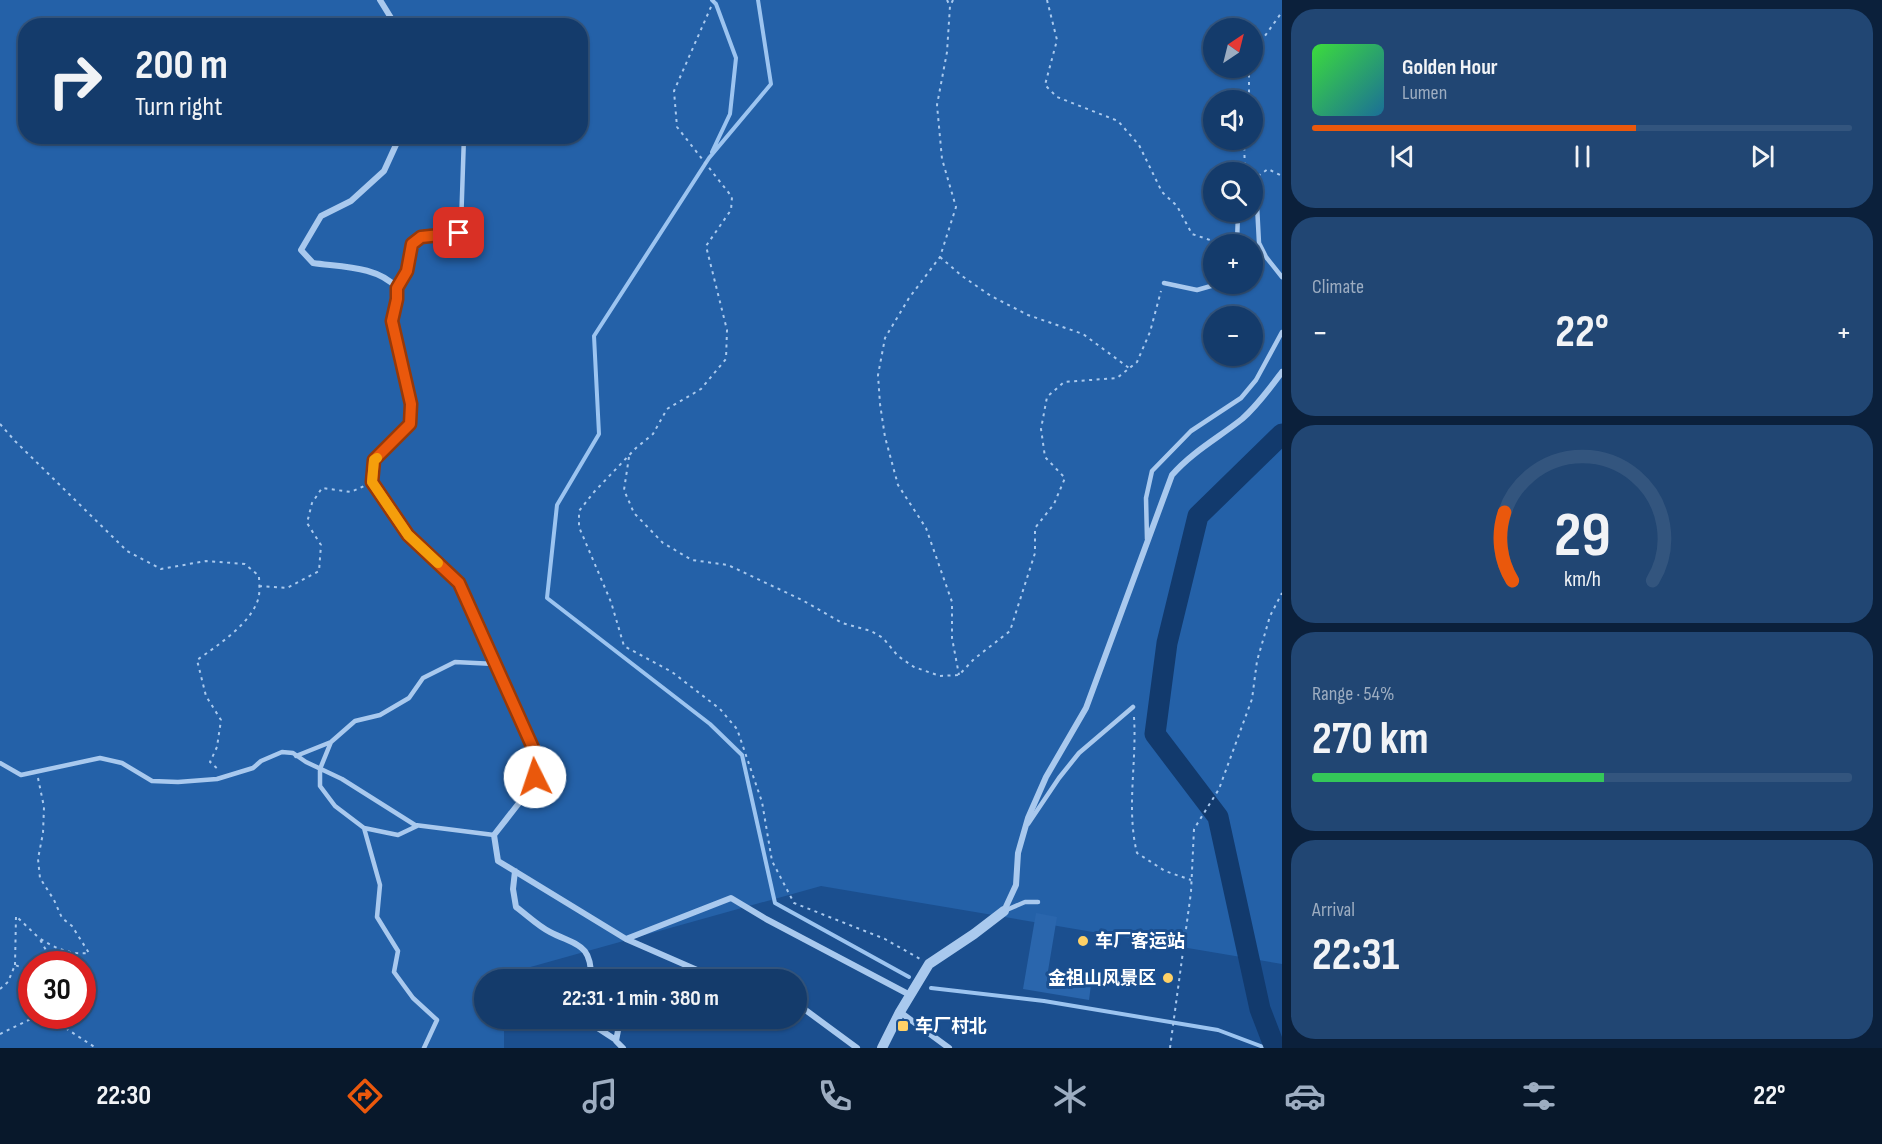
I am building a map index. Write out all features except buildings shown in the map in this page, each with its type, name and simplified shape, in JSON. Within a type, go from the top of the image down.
[{"type":"street","points":[[380,0],[391,18]]},
{"type":"street","points":[[396,144],[384,171],[351,201],[321,216],[301,250],[313,263],[378,273],[390,280],[397,288],[392,321],[411,404],[410,424],[374,460],[372,482],[408,535],[459,583],[533,748],[535,777],[526,794],[494,835],[498,861],[626,939],[695,969]]},
{"type":"street","points":[[882,1048],[910,994],[929,964],[974,934],[1004,910],[1016,885],[1018,853],[1028,818],[1046,777],[1086,708],[1172,475],[1186,459],[1242,418],[1261,400],[1282,372]]},
{"type":"street","points":[[515,871],[513,889],[516,907],[550,932],[571,940],[583,948],[592,962],[592,969]]},
{"type":"street","points":[[626,939],[731,898],[766,919],[910,994]]},
{"type":"street","points":[[807,1011],[857,1048]]},
{"type":"street","points":[[900,1012],[949,1048]]},
{"type":"street","points":[[599,1029],[616,1040],[623,1048]]},
{"type":"street","points":[[616,1040],[618,1029]]},
{"type":"lane","points":[[397,288],[407,271],[412,244],[421,237],[459,233],[464,144]]},
{"type":"lane","points":[[1258,222],[1259,243],[1266,257],[1282,277]]},
{"type":"lane","points":[[1164,283],[1197,290],[1203,288]]},
{"type":"lane","points":[[1147,542],[1146,498],[1152,471],[1191,430],[1240,398],[1256,380],[1282,332]]},
{"type":"lane","points":[[296,756],[331,742],[355,721],[380,715],[408,698],[423,678],[455,662],[495,664]]},
{"type":"lane","points":[[1025,828],[1079,753],[1133,706]]},
{"type":"lane","points":[[331,742],[321,769],[320,786],[335,806],[364,828],[398,835],[418,826]]},
{"type":"lane","points":[[0,763],[21,775],[100,758],[122,763],[152,781],[177,782],[225,776],[252,768],[261,761],[282,752],[292,753],[342,779],[418,826],[494,835]]},
{"type":"lane","points":[[364,828],[380,885],[377,917],[398,951],[394,972],[413,998],[437,1020],[424,1048]]},
{"type":"lane","points":[[1004,910],[1025,902],[1038,902]]},
{"type":"path","points":[[714,0],[674,91],[677,127],[732,197],[731,210],[706,246],[727,330],[726,359],[701,388],[667,409],[653,434],[629,455],[594,492],[579,511],[579,527],[611,602],[624,646],[672,672],[720,709],[737,729],[762,802],[772,861],[794,903],[885,939],[929,964]]},
{"type":"path","points":[[947,0],[950,6]]},
{"type":"path","points":[[953,0],[950,6],[947,52],[938,105],[942,159],[956,207],[940,257],[909,298],[885,338],[878,375],[885,437],[898,484],[926,528],[952,602],[952,638],[959,675]]},
{"type":"path","points":[[1047,0],[1058,40],[1045,85],[1057,97],[1118,121],[1139,145],[1162,192],[1177,206],[1192,234],[1203,238]]},
{"type":"path","points":[[1263,39],[1282,12]]},
{"type":"path","points":[[1263,172],[1268,169],[1282,176]]},
{"type":"path","points":[[940,257],[991,296],[1028,315],[1083,334],[1129,368]]},
{"type":"path","points":[[629,455],[624,490],[634,513],[663,543],[692,560],[728,565],[842,622],[871,632],[883,638],[898,656],[914,668],[940,676],[959,675],[1010,631],[1035,553],[1035,528],[1054,504],[1065,478],[1045,457],[1041,429],[1047,397],[1065,382],[1118,378],[1137,362],[1150,332],[1164,283]]},
{"type":"path","points":[[0,424],[128,551],[162,569],[206,561],[245,564],[259,576],[259,597],[240,626],[234,634],[197,660],[206,696],[221,720],[217,747],[210,762],[225,776]]},
{"type":"path","points":[[259,586],[287,588],[319,571],[321,545],[307,523],[312,503],[322,488],[351,492],[372,482]]},
{"type":"path","points":[[1170,1048],[1191,880],[1194,829],[1220,789],[1252,699],[1257,661],[1270,616],[1282,592]]},
{"type":"path","points":[[1133,706],[1135,736],[1132,834],[1137,853],[1165,871],[1191,880]]},
{"type":"path","points":[[0,989],[8,982],[15,964],[16,916],[39,938],[54,947],[75,954],[89,953],[72,927],[62,918],[40,878],[38,859],[43,833],[44,807],[37,772]]},
{"type":"path","points":[[39,938],[46,951]]},
{"type":"path","points":[[0,1034],[18,1025]]},
{"type":"path","points":[[66,1029],[96,1048]]},
{"type":"shaded area","points":[[0,0],[1282,0],[1282,964],[821,886],[523,969],[474,969],[474,1029],[504,1029],[504,1048],[0,1048]]},
{"type":"waterway","points":[[712,0],[716,4],[736,58],[730,114],[712,152]]},
{"type":"waterway","points":[[758,0],[771,84],[709,158],[594,336],[599,434],[557,505],[547,598],[710,724],[742,755],[775,903],[909,977]]},
{"type":"waterway","points":[[1275,1048],[1260,1009],[1218,817],[1155,734],[1167,643],[1198,516],[1282,434]]},
{"type":"waterway","points":[[931,988],[1044,1001],[1218,1030],[1266,1048]]},
{"type":"slow traffic","points":[[377,458],[374,460],[372,482],[408,535],[438,563]]},
{"type":"place","name":"车厂客运站","points":[[1083,941]]},
{"type":"place","name":"金祖山风景区","points":[[1168,978]]},
{"type":"place","name":"车厂村北","points":[[903,1026]]},
{"type":"route","points":[[459,233],[421,237],[412,244],[407,271],[397,288],[392,321],[411,404],[410,424],[374,460],[372,482],[408,535],[459,583],[533,748],[535,777]]}]
